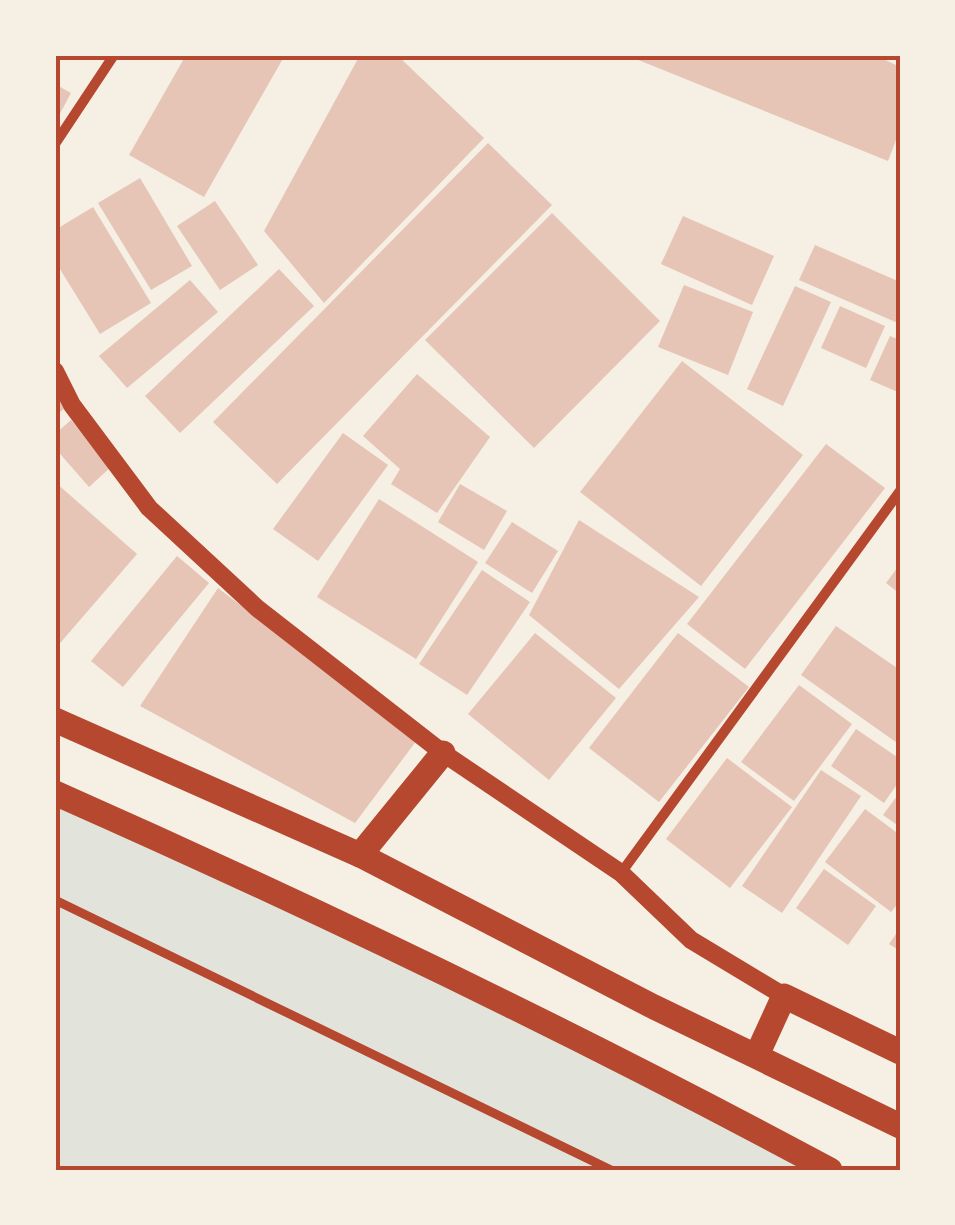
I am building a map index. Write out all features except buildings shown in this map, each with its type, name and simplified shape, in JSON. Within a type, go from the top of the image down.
[{"type":"main road","points":[[55,720],[360,855],[654,1007],[900,1126]]},
{"type":"main road","points":[[360,855],[443,753]]},
{"type":"main road","points":[[55,793],[285,895],[830,1170]]},
{"type":"main road","points":[[756,1055],[784,996],[900,1052]]},
{"type":"main road","points":[[746,1125],[813,1170]]},
{"type":"street","points":[[55,144],[114,55]]},
{"type":"street","points":[[55,371],[72,405],[149,508],[256,608],[443,753],[621,873],[691,940],[784,996]]},
{"type":"street","points":[[621,873],[900,491]]},
{"type":"street","points":[[55,900],[611,1170]]},
{"type":"shaded area","points":[[55,793],[813,1170],[55,1170]]}]
